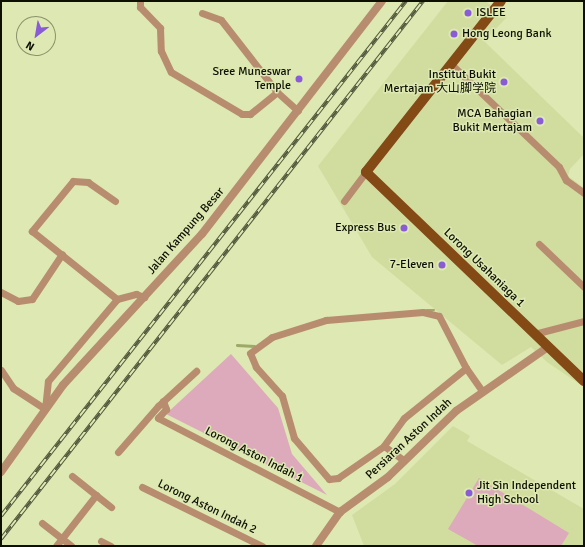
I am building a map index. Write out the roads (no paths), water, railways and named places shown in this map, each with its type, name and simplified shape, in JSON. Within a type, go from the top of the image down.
[{"type":"main road","points":[[366,172],[501,1]]},
{"type":"main road","name":"Lorong Usahaniaga 1","points":[[366,172],[584,381]]},
{"type":"street","points":[[140,1],[140,7],[160,28],[161,51],[171,72],[242,114],[250,114],[277,92]]},
{"type":"street","name":"Jalan Kampung Besar","points":[[1,472],[45,409],[202,234],[382,1]]},
{"type":"street","points":[[202,14],[220,20],[277,92],[298,111]]},
{"type":"street","points":[[451,64],[559,167],[566,180],[584,193]]},
{"type":"street","points":[[344,201],[366,172]]},
{"type":"street","points":[[115,200],[88,182],[73,181],[32,231],[117,298]]},
{"type":"street","points":[[539,244],[584,287]]},
{"type":"street","points":[[1,292],[18,301],[32,299],[62,254]]},
{"type":"street","points":[[1,370],[13,388],[45,409],[48,381],[117,298],[136,294],[144,297]]},
{"type":"street","points":[[466,368],[404,418],[384,446],[338,478],[329,478],[294,438],[282,396],[256,367],[250,353],[272,337],[326,320],[423,312],[439,316],[466,368],[483,392]]},
{"type":"street","points":[[534,334],[584,321]]},
{"type":"street","name":"Persiaran Aston Indah","points":[[316,546],[340,512],[379,484],[402,459],[456,410],[548,347]]},
{"type":"street","points":[[118,452],[163,401],[196,371]]},
{"type":"street","name":"Lorong Aston Indah 1","points":[[163,401],[166,409],[158,418],[340,512]]},
{"type":"street","points":[[384,446],[402,459]]},
{"type":"street","points":[[72,476],[111,507]]},
{"type":"street","name":"Lorong Aston Indah 2","points":[[142,488],[262,546]]},
{"type":"street","points":[[56,546],[96,495]]},
{"type":"street","points":[[42,523],[71,546]]},
{"type":"street","points":[[102,541],[111,546]]},
{"type":"waterway","points":[[427,310],[434,310]]},
{"type":"waterway","points":[[237,345],[254,346]]},
{"type":"railway","points":[[1,516],[406,1]]},
{"type":"railway","points":[[1,539],[423,1]]},
{"type":"place","name":"ISLEE","points":[[468,13]]},
{"type":"place","name":"Hong Leong Bank","points":[[454,34]]},
{"type":"place","name":"Sree Muneswar Temple","points":[[299,79]]},
{"type":"place","name":"Institut Bukit Mertajam 大山脚学院","points":[[504,82]]},
{"type":"place","name":"MCA Bahagian Bukit Mertajam","points":[[540,121]]},
{"type":"place","name":"Express Bus","points":[[404,228]]},
{"type":"place","name":"7-Eleven","points":[[442,265]]},
{"type":"place","name":"Jit Sin Independent High School","points":[[469,493]]}]
